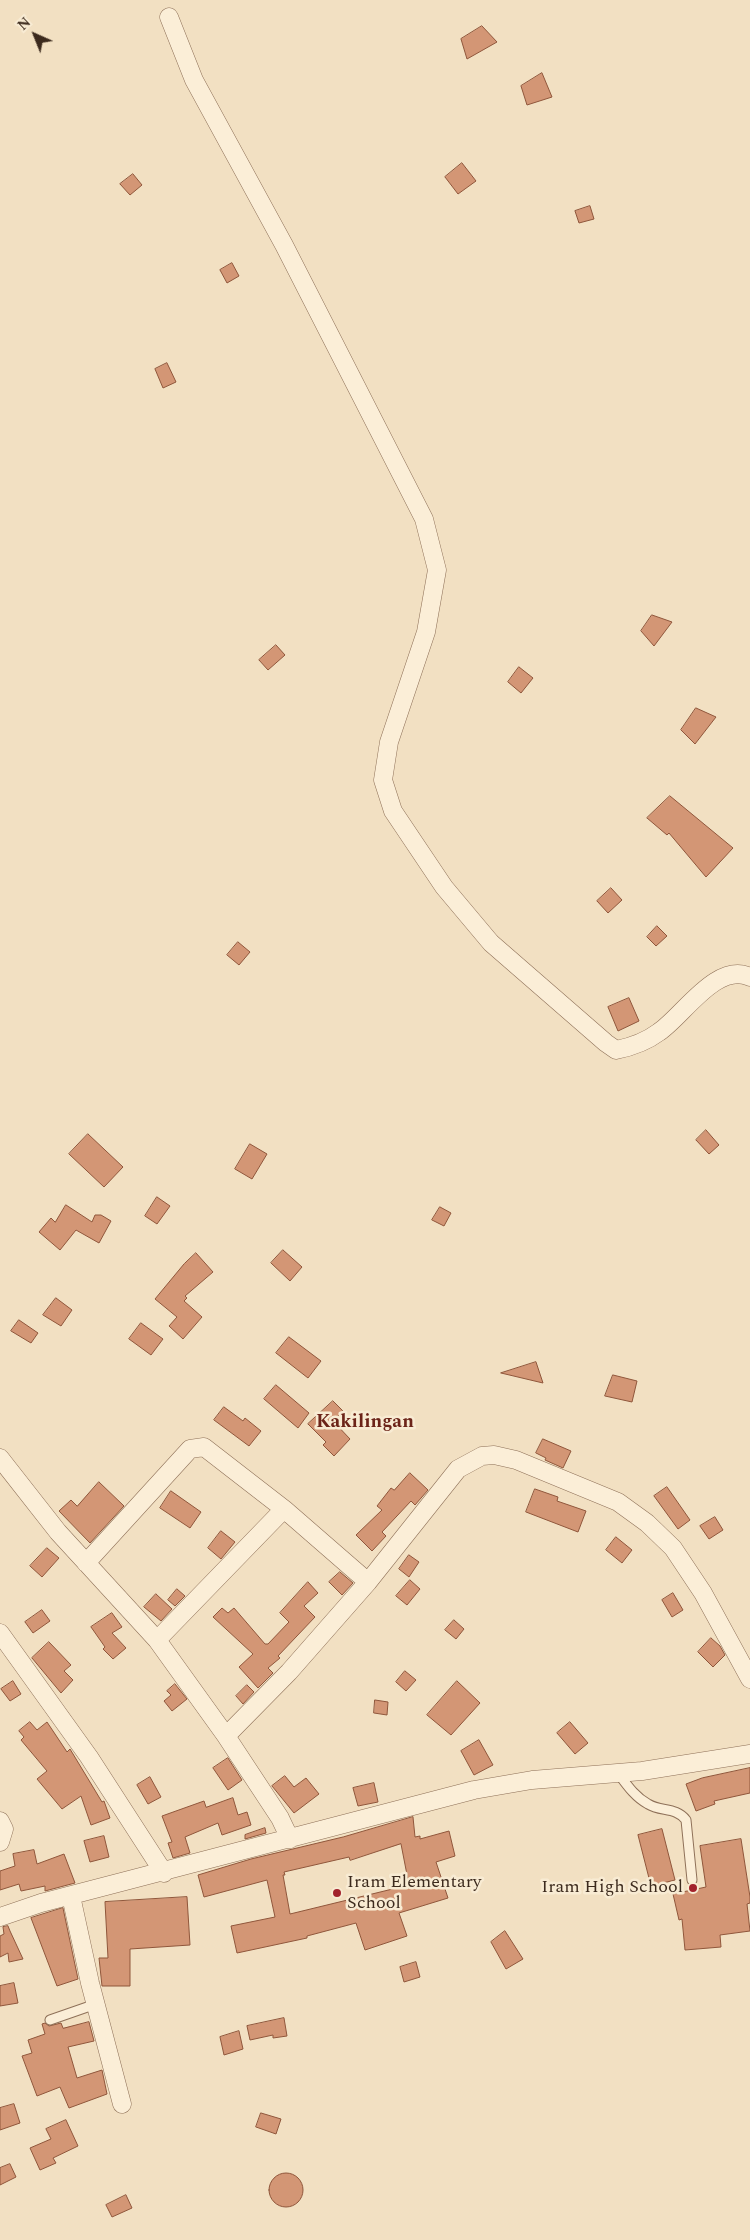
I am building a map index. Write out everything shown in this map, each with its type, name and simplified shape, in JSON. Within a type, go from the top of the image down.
[{"type":"street","points":[[169,17],[194,80],[284,245],[424,519],[437,570],[426,632],[390,742],[383,780],[393,810],[444,887],[491,943],[616,1050],[629,1048],[660,1032],[698,994],[727,975],[736,973],[750,976]]},
{"type":"street","points":[[86,1562],[190,1449],[204,1447],[284,1509],[368,1582]]},
{"type":"street","points":[[226,1736],[289,1672],[368,1582],[458,1469],[482,1456],[494,1455],[516,1460],[618,1502],[647,1523],[673,1548],[703,1594],[750,1678]]},
{"type":"street","points":[[0,1458],[58,1532],[157,1640],[226,1736],[280,1818],[290,1838]]},
{"type":"street","points":[[157,1640],[284,1509]]},
{"type":"street","points":[[0,1633],[89,1757],[164,1873]]},
{"type":"street","points":[[0,1917],[71,1896],[474,1790],[532,1780],[618,1773],[750,1754]]},
{"type":"street","points":[[0,1821],[4,1829],[0,1842]]},
{"type":"street","points":[[71,1896],[122,2104]]},
{"type":"lane","points":[[618,1773],[638,1798],[649,1805],[682,1814],[686,1820],[692,1880]]},
{"type":"lane","points":[[50,2020],[96,2004]]},
{"type":"building","points":[[482,26],[497,42],[467,59],[461,39]]},
{"type":"building","points":[[542,73],[552,97],[527,105],[521,86]]},
{"type":"building","points":[[462,163],[476,181],[458,194],[445,177]]},
{"type":"building","points":[[133,174],[142,185],[130,195],[120,184]]},
{"type":"building","points":[[590,206],[594,219],[579,223],[575,211]]},
{"type":"building","points":[[232,263],[239,276],[227,283],[220,270]]},
{"type":"building","points":[[167,363],[176,382],[163,388],[155,369]]},
{"type":"building","points":[[652,615],[672,622],[654,646],[641,631]]},
{"type":"building","points":[[276,645],[285,655],[268,670],[259,660]]},
{"type":"building","points":[[519,667],[533,678],[521,693],[508,682]]},
{"type":"building","points":[[696,708],[716,717],[695,744],[681,730]]},
{"type":"building","points":[[670,796],[733,848],[706,877],[669,833],[667,835],[647,818]]},
{"type":"building","points":[[611,888],[622,900],[608,913],[597,901]]},
{"type":"building","points":[[657,926],[667,936],[656,946],[647,937]]},
{"type":"building","points":[[238,942],[250,952],[239,965],[227,955]]},
{"type":"building","points":[[629,998],[639,1021],[618,1031],[608,1007]]},
{"type":"building","points":[[706,1130],[719,1145],[709,1154],[696,1140]]},
{"type":"building","points":[[88,1134],[123,1167],[104,1187],[69,1154]]},
{"type":"building","points":[[250,1144],[267,1154],[252,1179],[235,1169]]},
{"type":"building","points":[[157,1197],[170,1206],[157,1224],[145,1216]]},
{"type":"building","points":[[66,1205],[92,1222],[95,1215],[101,1215],[111,1221],[99,1243],[76,1230],[60,1250],[39,1232],[51,1218],[55,1222]]},
{"type":"building","points":[[440,1207],[451,1213],[444,1226],[432,1220]]},
{"type":"building","points":[[283,1250],[302,1267],[290,1281],[271,1263]]},
{"type":"building","points":[[196,1253],[213,1272],[185,1296],[187,1298],[184,1301],[202,1317],[183,1339],[169,1326],[177,1317],[155,1299],[184,1264]]},
{"type":"building","points":[[56,1298],[72,1310],[61,1326],[43,1315]]},
{"type":"building","points":[[19,1320],[38,1333],[31,1343],[11,1331]]},
{"type":"building","points":[[141,1323],[163,1339],[151,1355],[129,1339]]},
{"type":"building","points":[[289,1337],[321,1361],[308,1378],[276,1353]]},
{"type":"building","points":[[536,1362],[543,1383],[501,1373]]},
{"type":"building","points":[[613,1375],[637,1381],[632,1402],[605,1396]]},
{"type":"building","points":[[276,1385],[309,1413],[298,1428],[264,1399]]},
{"type":"building","points":[[333,1401],[343,1411],[333,1421],[350,1439],[334,1456],[323,1445],[326,1442],[308,1424]]},
{"type":"building","points":[[224,1407],[243,1421],[245,1418],[261,1431],[249,1446],[214,1420]]},
{"type":"building","points":[[543,1439],[571,1451],[563,1468],[545,1460],[546,1458],[536,1453]]},
{"type":"building","points":[[410,1473],[428,1490],[415,1505],[411,1501],[382,1532],[386,1536],[372,1551],[356,1535],[382,1510],[377,1506],[391,1488],[394,1490]]},
{"type":"building","points":[[99,1482],[124,1506],[90,1543],[59,1511],[71,1500],[77,1506]]},
{"type":"building","points":[[667,1487],[690,1520],[678,1529],[654,1496]]},
{"type":"building","points":[[535,1489],[558,1497],[557,1501],[586,1511],[578,1532],[526,1512]]},
{"type":"building","points":[[171,1491],[201,1512],[190,1528],[160,1508]]},
{"type":"building","points":[[715,1517],[723,1530],[709,1539],[700,1526]]},
{"type":"building","points":[[221,1531],[235,1542],[221,1559],[208,1548]]},
{"type":"building","points":[[616,1537],[632,1550],[622,1563],[606,1550]]},
{"type":"building","points":[[47,1548],[59,1558],[42,1577],[30,1566]]},
{"type":"building","points":[[409,1555],[419,1562],[409,1577],[399,1569]]},
{"type":"building","points":[[340,1572],[353,1583],[342,1595],[329,1582]]},
{"type":"building","points":[[410,1580],[420,1589],[407,1605],[396,1596]]},
{"type":"building","points":[[308,1582],[318,1593],[304,1606],[315,1617],[278,1656],[280,1658],[268,1668],[273,1673],[258,1688],[239,1667],[253,1654],[213,1617],[222,1608],[228,1613],[234,1608],[265,1644],[268,1644],[289,1622],[280,1613]]},
{"type":"building","points":[[177,1589],[185,1596],[175,1606],[168,1600]]},
{"type":"building","points":[[673,1593],[683,1610],[672,1617],[662,1600]]},
{"type":"building","points":[[156,1594],[172,1609],[161,1621],[144,1607]]},
{"type":"building","points":[[42,1610],[50,1621],[33,1633],[25,1622]]},
{"type":"building","points":[[112,1613],[122,1627],[112,1633],[126,1648],[113,1659],[103,1649],[105,1647],[91,1627]]},
{"type":"building","points":[[454,1620],[464,1629],[456,1639],[445,1630]]},
{"type":"building","points":[[711,1638],[720,1646],[725,1655],[713,1667],[698,1652]]},
{"type":"building","points":[[49,1642],[71,1665],[64,1671],[73,1680],[61,1693],[32,1658]]},
{"type":"building","points":[[405,1671],[416,1680],[406,1691],[396,1682]]},
{"type":"building","points":[[13,1681],[21,1694],[10,1701],[1,1689]]},
{"type":"building","points":[[457,1681],[480,1703],[451,1735],[427,1715]]},
{"type":"building","points":[[175,1684],[187,1699],[172,1711],[164,1701],[171,1695],[167,1691]]},
{"type":"building","points":[[247,1685],[254,1692],[243,1704],[236,1696]]},
{"type":"building","points":[[375,1700],[388,1702],[387,1715],[374,1713]]},
{"type":"building","points":[[30,1722],[37,1730],[47,1722],[67,1752],[70,1749],[102,1802],[104,1801],[110,1818],[91,1825],[81,1796],[62,1809],[37,1779],[47,1771],[21,1740],[24,1737],[19,1731]]},
{"type":"building","points":[[570,1722],[588,1743],[575,1754],[557,1733]]},
{"type":"building","points":[[479,1740],[493,1765],[474,1775],[461,1751]]},
{"type":"building","points":[[228,1758],[242,1780],[228,1790],[213,1768]]},
{"type":"building","points":[[750,1768],[750,1793],[714,1801],[715,1804],[696,1811],[686,1784],[702,1778]]},
{"type":"building","points":[[285,1776],[294,1787],[306,1778],[319,1794],[294,1813],[272,1786]]},
{"type":"building","points":[[150,1777],[161,1797],[148,1804],[137,1785]]},
{"type":"building","points":[[374,1783],[378,1802],[358,1806],[353,1788]]},
{"type":"building","points":[[233,1798],[238,1815],[247,1812],[251,1825],[222,1835],[218,1823],[185,1837],[190,1853],[173,1858],[168,1843],[172,1842],[162,1816],[204,1801],[206,1807]]},
{"type":"building","points":[[413,1817],[415,1837],[420,1836],[420,1839],[449,1831],[455,1856],[436,1862],[448,1898],[399,1913],[407,1936],[365,1950],[356,1923],[307,1936],[307,1938],[237,1953],[231,1926],[275,1917],[267,1880],[204,1897],[198,1875],[251,1859],[343,1837]],"holes":[[[401,1844],[409,1885],[290,1914],[283,1875],[285,1875],[284,1872],[349,1857],[350,1860]]]},
{"type":"building","points":[[265,1828],[266,1833],[245,1839],[245,1835]]},
{"type":"building","points":[[662,1829],[675,1880],[651,1886],[638,1835]]},
{"type":"building","points":[[104,1836],[109,1857],[90,1862],[84,1841]]},
{"type":"building","points":[[741,1839],[750,1897],[750,1903],[747,1904],[750,1931],[720,1935],[721,1947],[685,1950],[682,1919],[679,1920],[673,1894],[706,1887],[700,1846]]},
{"type":"building","points":[[34,1850],[37,1864],[64,1854],[75,1883],[45,1891],[45,1886],[21,1891],[19,1884],[0,1890],[0,1871],[15,1866],[13,1854]]},
{"type":"building","points":[[187,1897],[190,1945],[130,1949],[130,1986],[102,1986],[99,1958],[108,1958],[105,1902]]},
{"type":"building","points":[[63,1908],[78,1979],[57,1986],[31,1918]]},
{"type":"building","points":[[8,1926],[23,1959],[9,1962],[8,1953],[0,1957],[0,1936],[4,1934],[3,1927]]},
{"type":"building","points":[[505,1931],[523,1959],[506,1969],[491,1942]]},
{"type":"building","points":[[416,1962],[420,1977],[404,1982],[400,1967]]},
{"type":"building","points":[[14,1983],[18,2003],[0,2006],[0,1986]]},
{"type":"building","points":[[284,2018],[287,2036],[273,2038],[273,2035],[250,2040],[247,2026]]},
{"type":"building","points":[[89,2022],[94,2041],[68,2047],[77,2078],[102,2070],[107,2094],[69,2108],[60,2087],[37,2096],[22,2056],[32,2053],[28,2040],[45,2034],[42,2024],[45,2023],[49,2026],[61,2023],[63,2028]]},
{"type":"building","points":[[239,2031],[243,2049],[224,2055],[220,2037]]},
{"type":"building","points":[[14,2104],[20,2123],[0,2130],[0,2108]]},
{"type":"building","points":[[261,2113],[281,2119],[276,2134],[256,2127]]},
{"type":"building","points":[[66,2120],[78,2146],[53,2158],[56,2163],[40,2170],[30,2148],[51,2139],[46,2129]]},
{"type":"building","points":[[10,2164],[16,2177],[0,2185],[0,2168]]},
{"type":"building","points":[[286,2173],[293,2174],[298,2178],[302,2183],[302,2197],[298,2202],[293,2206],[286,2207],[279,2206],[274,2202],[270,2197],[269,2190],[270,2183],[274,2178],[279,2174]]},
{"type":"building","points":[[126,2195],[132,2208],[112,2217],[106,2205]]},
{"type":"place","name":"Iram High School","points":[[693,1888]]},
{"type":"place","name":"Iram Elementary School","points":[[337,1893]]},
{"type":"district","name":"Kakilingan","points":[[365,1423]]}]
